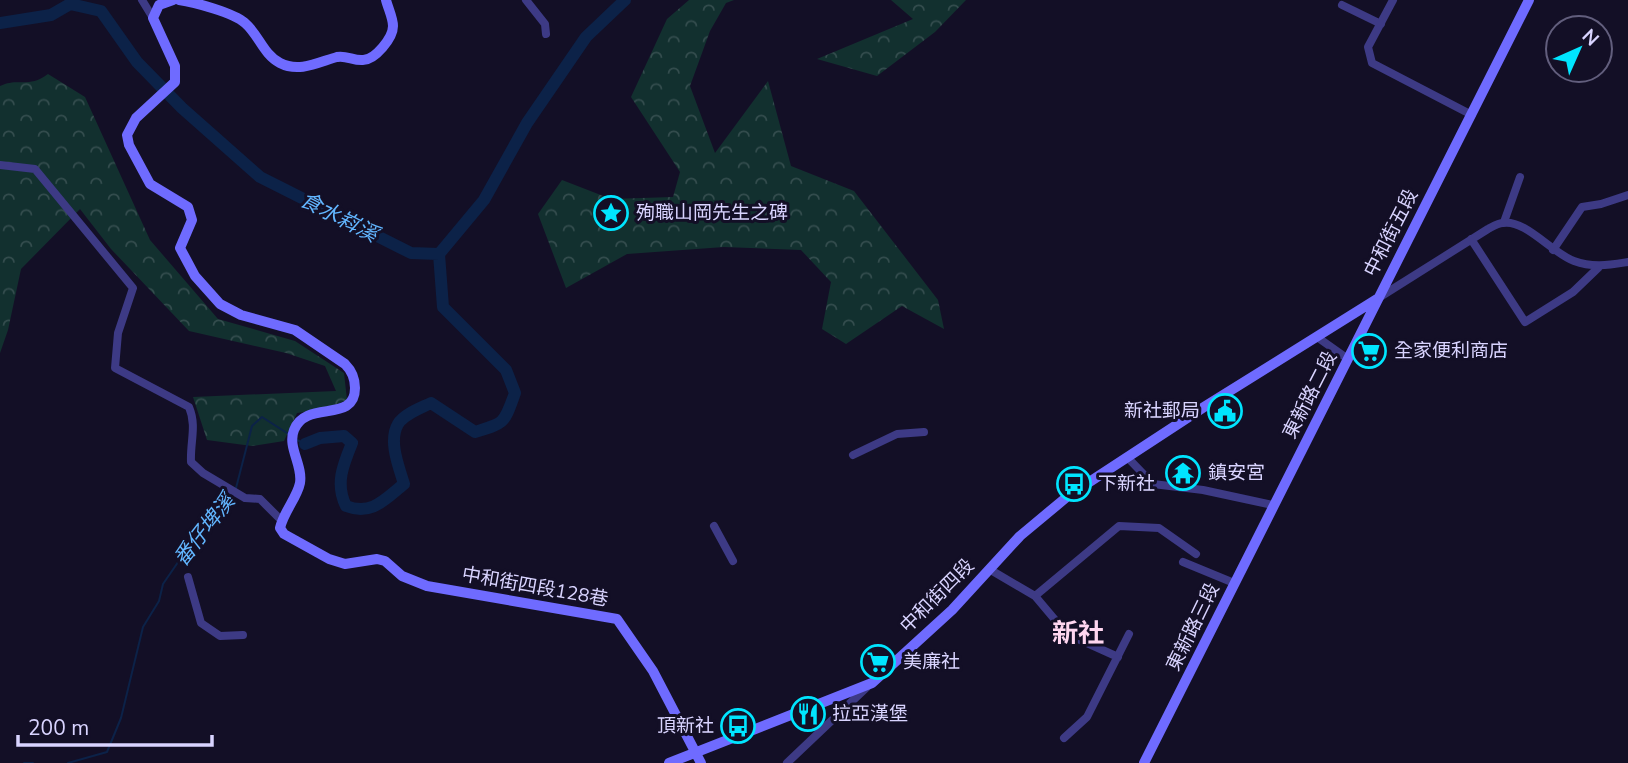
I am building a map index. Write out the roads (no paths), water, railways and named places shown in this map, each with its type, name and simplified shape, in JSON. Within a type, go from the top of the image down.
[{"type":"street","points":[[0,165],[36,169],[133,288],[118,333],[115,368],[189,407],[194,434],[190,451],[191,462],[203,473],[245,498],[260,499],[282,522],[300,485],[292,442],[294,427],[307,416],[322,410],[342,410],[350,405],[355,390],[352,370],[295,330],[241,315],[220,304],[188,266],[180,248],[192,220],[188,207],[150,184],[129,145],[127,135],[136,118],[174,82],[175,66],[142,0]]},
{"type":"street","points":[[153,18],[159,5],[173,0]]},
{"type":"street","points":[[180,0],[233,16],[245,23],[265,51],[280,63],[304,67],[341,56],[361,61],[369,59],[389,39],[392,32],[393,25],[386,0]]},
{"type":"street","points":[[526,0],[545,24],[546,34]]},
{"type":"street","points":[[1393,0],[1368,47],[1372,63],[1472,115]]},
{"type":"street","name":"中和街五段","points":[[1204,407],[1377,299],[1529,0]]},
{"type":"street","points":[[1342,5],[1381,24]]},
{"type":"street","points":[[1504,222],[1520,177]]},
{"type":"street","points":[[1553,250],[1582,207],[1628,195]]},
{"type":"street","points":[[1377,299],[1471,239],[1504,222],[1521,225],[1553,250],[1573,261],[1599,267],[1628,262]]},
{"type":"street","points":[[1471,239],[1525,322],[1573,292],[1599,267]]},
{"type":"street","name":"東新路二段","points":[[1273,505],[1377,299]]},
{"type":"street","points":[[1317,337],[1349,359]]},
{"type":"street","name":"中和街四段","points":[[669,763],[872,682],[952,610],[1020,536],[1068,496],[1204,407]]},
{"type":"street","points":[[853,455],[897,434],[924,432]]},
{"type":"street","points":[[1127,457],[1153,484],[1203,489],[1273,505]]},
{"type":"street","name":"東新路三段","points":[[1144,763],[1273,505]]},
{"type":"street","name":"中和街四段128巷","points":[[282,522],[281,528],[289,538],[345,564],[377,559],[385,561],[402,576],[427,586],[617,619],[653,671],[701,763]]},
{"type":"street","points":[[715,526],[733,561]]},
{"type":"street","points":[[1035,596],[1119,526],[1160,528],[1196,554]]},
{"type":"street","points":[[1183,562],[1234,583]]},
{"type":"street","points":[[989,569],[1035,596],[1067,634],[1118,657]]},
{"type":"street","points":[[188,577],[201,623],[220,636],[243,635]]},
{"type":"street","points":[[1064,738],[1087,716],[1129,634]]},
{"type":"street","points":[[787,763],[872,682]]},
{"type":"waterway","name":"食水嵙溪","points":[[0,23],[51,15],[70,4],[101,11],[137,62],[182,108],[260,177],[411,253],[439,254],[484,200],[527,123],[586,37],[625,0]]},
{"type":"waterway","name":"番仔埤溪","points":[[305,444],[320,438],[344,436],[352,443],[343,467],[341,490],[346,506],[363,509],[378,504],[404,484],[395,454],[394,438],[398,424],[408,414],[431,403],[475,432],[498,424],[506,416],[515,393],[506,370],[443,307],[439,254]]},
{"type":"waterway","name":"番仔埤溪","points":[[236,488],[252,426],[262,417],[290,435]]},
{"type":"waterway","name":"番仔埤溪","points":[[297,440],[305,444]]},
{"type":"waterway","name":"番仔埤溪","points":[[68,763],[107,752],[121,718],[143,627],[159,601],[163,584],[218,504],[230,494]]},
{"type":"waterway","name":"番仔埤溪","points":[[24,763],[33,763]]},
{"type":"place","name":"殉職山岡先生之碑","points":[[611,213]]},
{"type":"place","name":"全家便利商店","points":[[1369,351]]},
{"type":"place","name":"新社郵局","points":[[1225,411]]},
{"type":"place","name":"鎮安宮","points":[[1183,473]]},
{"type":"place","name":"下新社","points":[[1074,484]]},
{"type":"place","name":"美廉社","points":[[878,662]]},
{"type":"place","name":"拉亞漢堡","points":[[808,714]]},
{"type":"place","name":"頂新社","points":[[738,726]]},
{"type":"district","name":"新社","points":[[1078,633]]}]
